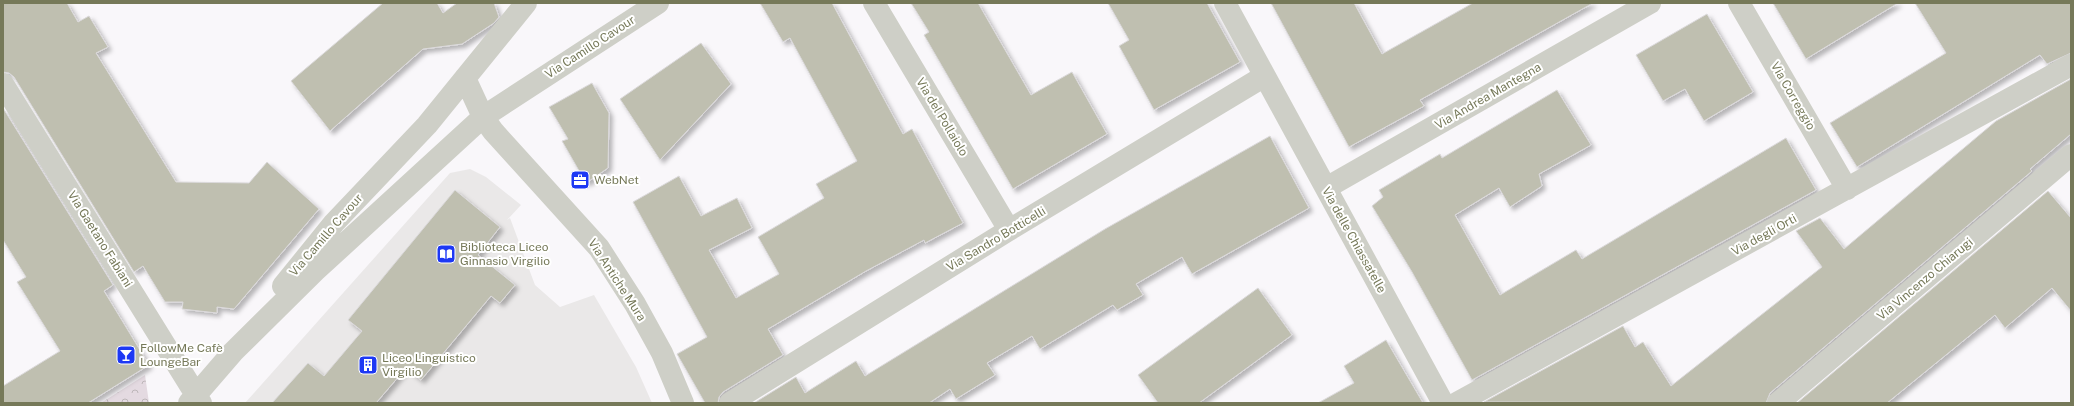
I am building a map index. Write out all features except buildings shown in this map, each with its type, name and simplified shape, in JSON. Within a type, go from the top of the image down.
[{"type":"street","name":"Via Camillo Cavour","points":[[315,271],[390,178],[427,125],[526,3]]},
{"type":"street","name":"Via Camillo Cavour","points":[[232,352],[315,271],[483,118],[658,3]]},
{"type":"street","name":"Via del Pollaiolo","points":[[874,3],[1009,230]]},
{"type":"street","name":"Via delle Chiassatelle","points":[[1225,3],[1263,77],[1326,188],[1443,403]]},
{"type":"street","name":"Via Andrea Mantegna","points":[[1326,188],[1650,3]]},
{"type":"street","name":"Via Correggio","points":[[1739,3],[1847,189]]},
{"type":"street","name":"Via degli Orti","points":[[1457,403],[2071,65]]},
{"type":"street","name":"Via Sandro Botticelli","points":[[730,403],[1009,230],[1263,77]]},
{"type":"street","points":[[465,78],[483,118]]},
{"type":"street","name":"Via Gaetano Fabiani","points":[[3,84],[195,400]]},
{"type":"street","name":"Via Antiche Mura","points":[[483,118],[599,248],[638,310],[662,354],[683,403]]},
{"type":"street","name":"Via Camillo Cavour","points":[[195,400],[254,321],[334,222],[427,125]]},
{"type":"street","points":[[427,125],[464,135]]},
{"type":"street","name":"Via Vincenzo Chiarugi","points":[[1778,403],[2071,155]]},
{"type":"shaded area","points":[[470,169],[486,177],[521,205],[507,220],[510,218],[535,285],[560,307],[594,295],[636,367],[652,403],[245,403],[450,173]]},
{"type":"green space","points":[[145,375],[149,403],[101,403]]},
{"type":"place","name":"WebNet","points":[[580,180]]},
{"type":"place","name":"Biblioteca Liceo Ginnasio Virgilio","points":[[446,254]]},
{"type":"place","name":"FollowMe Cafè LoungeBar","points":[[126,355]]},
{"type":"place","name":"Liceo Linguistico Virgilio","points":[[368,365]]}]
